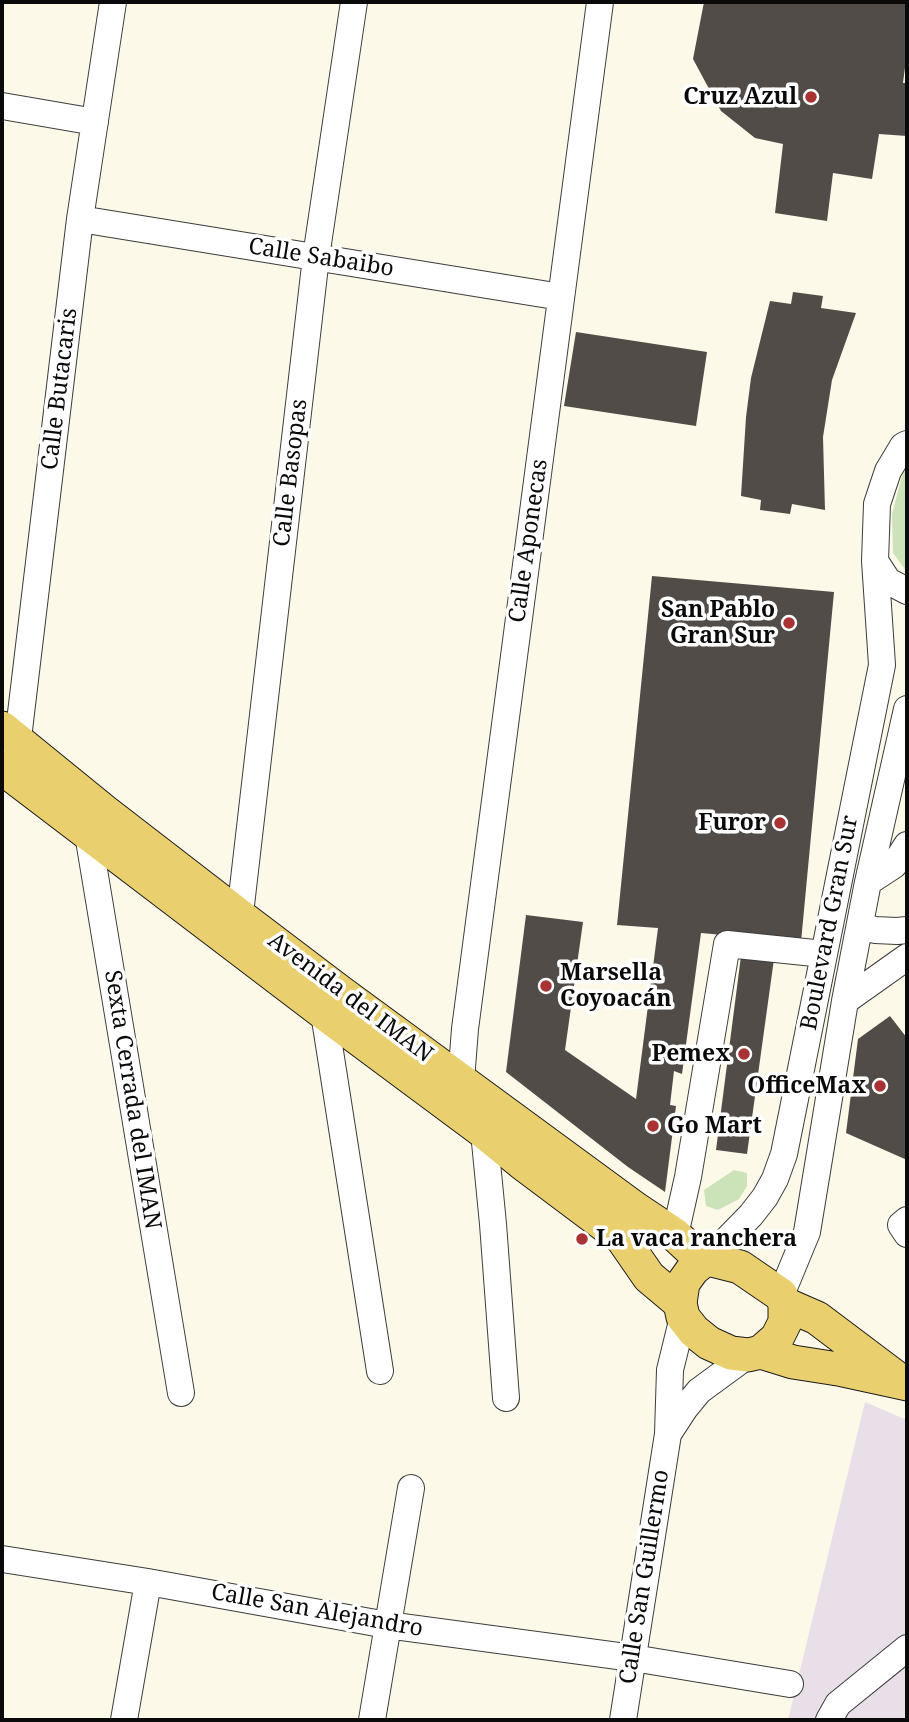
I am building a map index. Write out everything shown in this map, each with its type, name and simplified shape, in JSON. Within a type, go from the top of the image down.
[{"type":"main road","name":"Avenida del IMAN","points":[[9,754],[332,1003],[522,1163],[622,1238],[649,1277],[681,1310]]},
{"type":"main road","name":"Avenida del IMAN","points":[[332,1003],[461,1080],[706,1260]]},
{"type":"main road","points":[[706,1260],[740,1267],[783,1299],[817,1318],[905,1383],[754,1353],[731,1353],[709,1343],[694,1331],[681,1310],[683,1283],[693,1269],[706,1260]]},
{"type":"main road","points":[[754,1353],[777,1338],[785,1322],[783,1299]]},
{"type":"street","name":"Calle Butacaris","points":[[9,754],[80,219],[113,2]]},
{"type":"street","name":"Calle Basopas","points":[[238,931],[316,257],[355,2]]},
{"type":"street","name":"Calle Aponecas","points":[[461,1080],[465,1029],[600,2]]},
{"type":"street","points":[[2,106],[95,122]]},
{"type":"street","name":"Calle Sabaibo","points":[[80,219],[561,297]]},
{"type":"street","name":"Boulevard Gran Sur","points":[[706,1260],[765,1197],[784,1154],[882,665],[875,561],[877,504],[888,471],[906,442]]},
{"type":"street","points":[[875,561],[888,581],[907,591]]},
{"type":"street","name":"Boulevard Gran Sur","points":[[783,1299],[807,1232],[845,1001],[868,882],[907,709]]},
{"type":"street","name":"Sexta Cerrada del IMAN","points":[[96,822],[181,1393]]},
{"type":"street","points":[[868,882],[894,865],[907,845]]},
{"type":"street","points":[[860,926],[875,930],[907,930]]},
{"type":"street","points":[[675,1236],[688,1177],[727,944],[824,954]]},
{"type":"street","points":[[845,1001],[907,957]]},
{"type":"street","points":[[332,1003],[339,1103],[380,1371]]},
{"type":"street","points":[[461,1080],[484,1132],[494,1224],[506,1398]]},
{"type":"street","points":[[907,1220],[901,1224],[907,1234]]},
{"type":"street","name":"Calle San Guillermo","points":[[623,1720],[668,1434],[670,1370],[681,1310]]},
{"type":"street","name":"Calle San Guillermo","points":[[668,1434],[699,1391],[754,1353]]},
{"type":"street","points":[[372,1720],[411,1488]]},
{"type":"street","name":"Calle San Alejandro","points":[[2,1559],[387,1625],[633,1658],[790,1684]]},
{"type":"street","points":[[124,1720],[148,1582]]},
{"type":"street","points":[[830,1720],[838,1704],[907,1648]]},
{"type":"shaded area","points":[[865,1402],[907,1420],[907,1720],[788,1720]]},
{"type":"green space","points":[[904,468],[907,468],[907,572],[893,553],[892,514]]},
{"type":"green space","points":[[734,1170],[747,1173],[747,1186],[739,1199],[718,1210],[706,1206],[704,1190]]},
{"type":"building","name":"Cruz Azul","points":[[704,2],[907,2],[907,52],[903,83],[907,83],[907,136],[879,134],[872,179],[833,173],[827,221],[775,213],[783,144],[755,138],[721,111],[693,59]]},
{"type":"building","points":[[793,292],[823,296],[821,308],[856,313],[832,380],[823,437],[825,510],[792,504],[790,514],[760,510],[761,500],[741,496],[751,378],[770,301],[791,304]]},
{"type":"building","points":[[576,332],[707,352],[696,426],[564,406]]},
{"type":"building","points":[[652,576],[834,592],[801,942],[701,933],[682,1074],[674,1071],[670,1105],[676,1106],[665,1192],[628,1167],[506,1072],[526,915],[583,922],[565,1050],[636,1099],[658,928],[617,925]]},
{"type":"building","name":"Pemex","points":[[741,956],[774,959],[747,1154],[716,1150]]},
{"type":"building","name":"OfficeMax","points":[[890,1016],[907,1038],[907,1160],[846,1133],[858,1039]]},
{"type":"place","name":"Cruz Azul","points":[[811,97]]},
{"type":"place","name":"San Pablo Gran Sur","points":[[789,623]]},
{"type":"place","name":"Furor","points":[[780,823]]},
{"type":"place","name":"Marsella Coyoacán","points":[[546,986]]},
{"type":"place","name":"Pemex","points":[[744,1054]]},
{"type":"place","name":"OfficeMax","points":[[880,1086]]},
{"type":"place","name":"Go Mart","points":[[653,1126]]},
{"type":"place","name":"La vaca ranchera","points":[[582,1239]]}]
